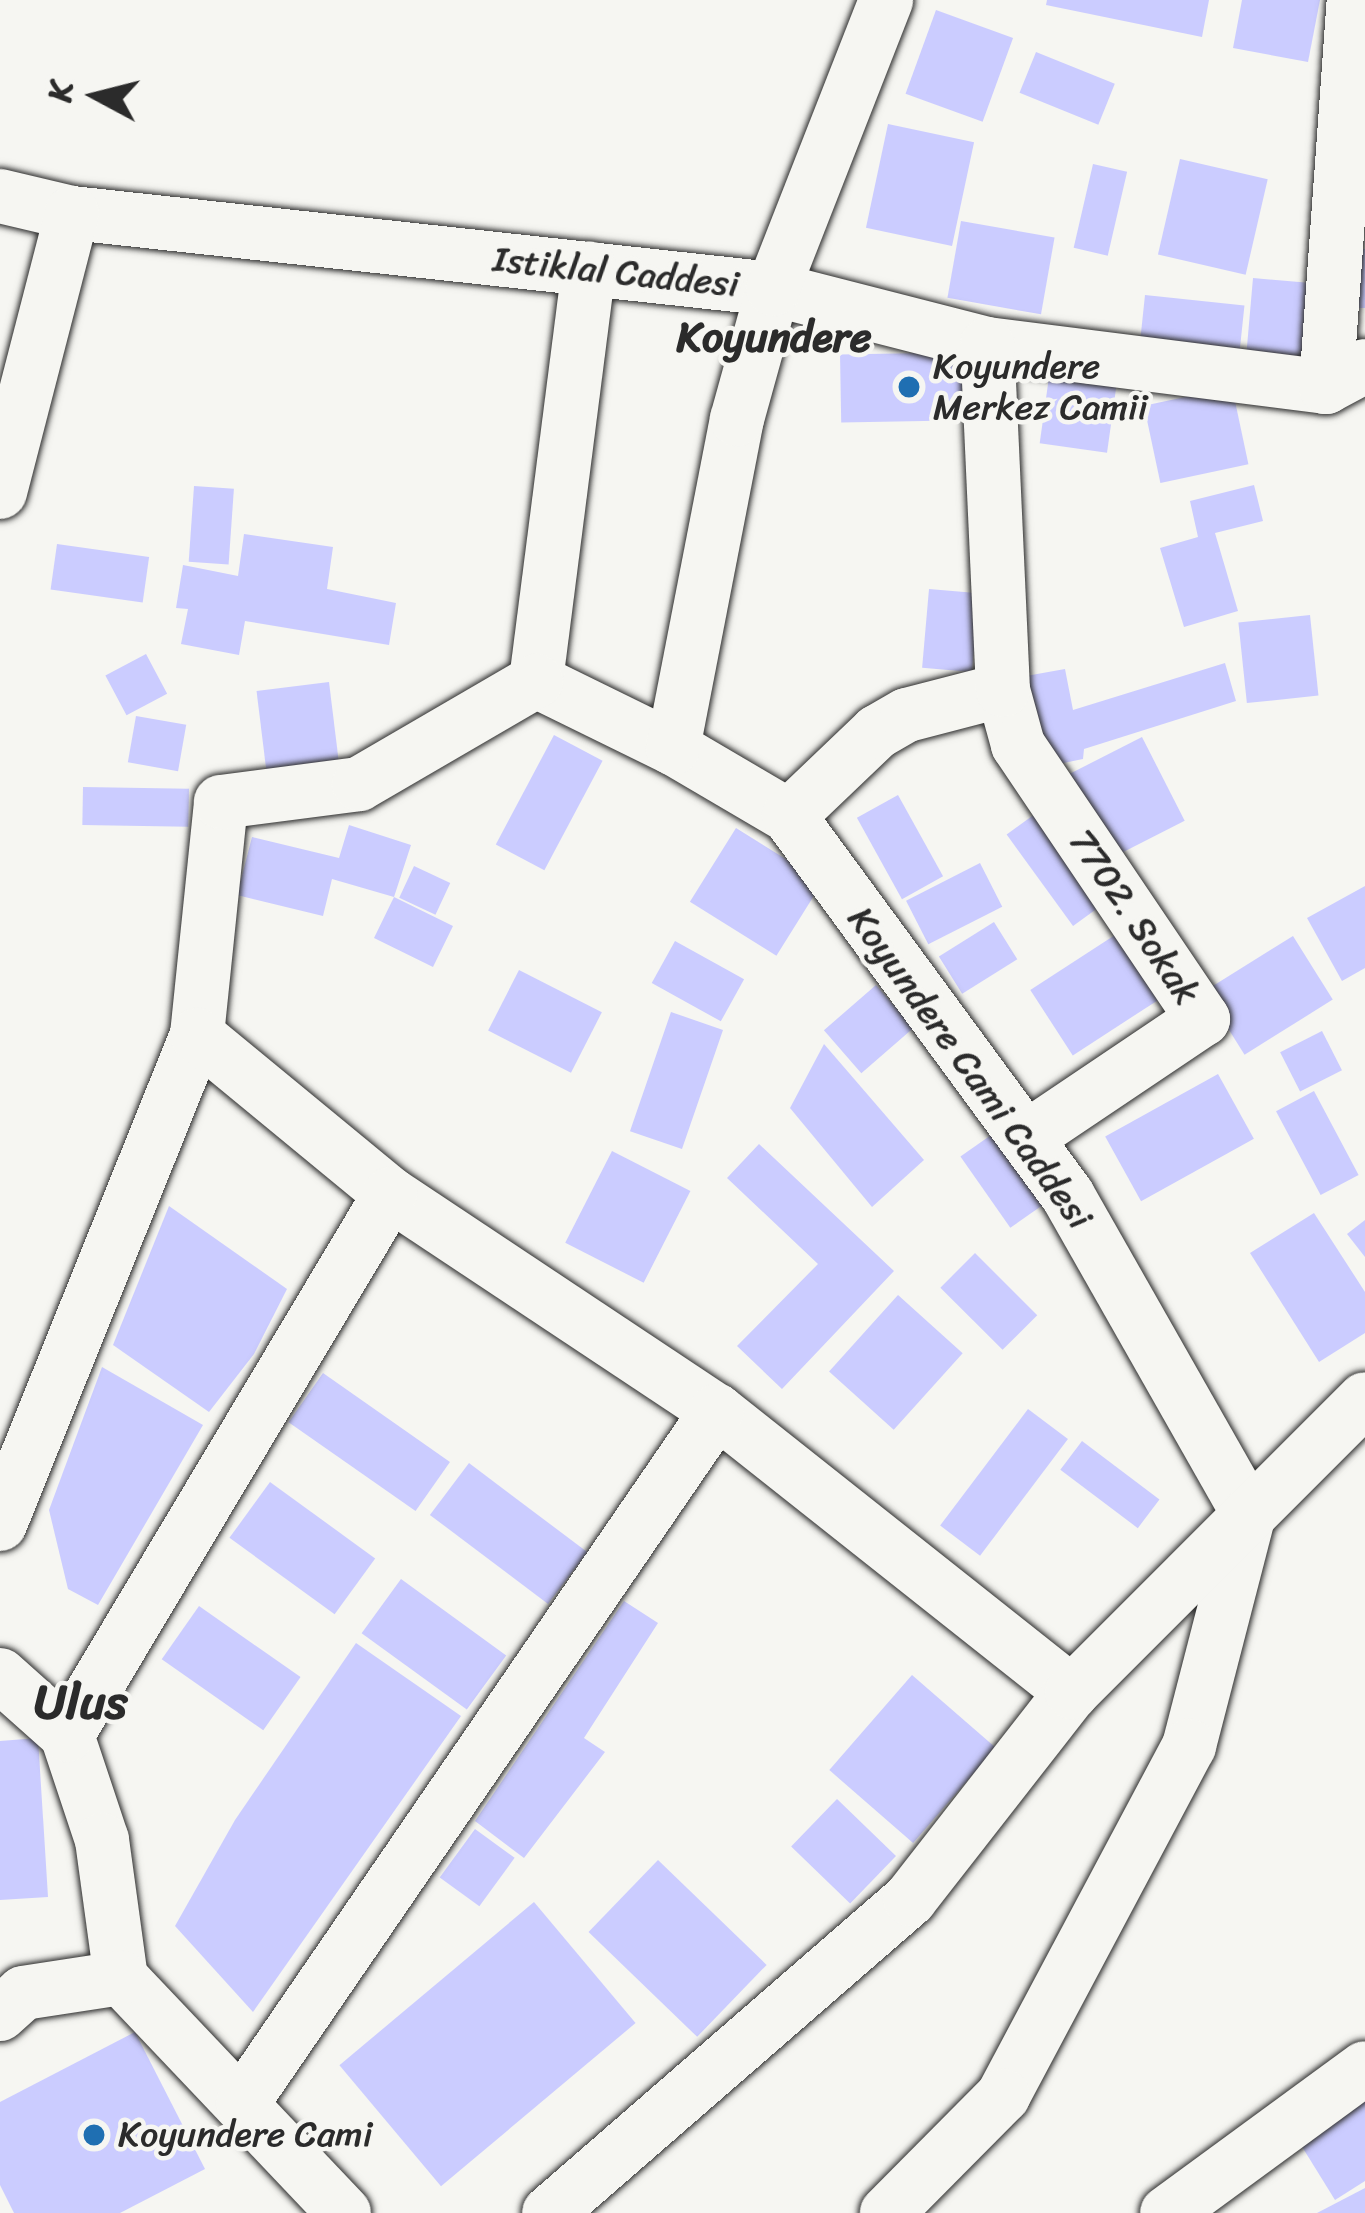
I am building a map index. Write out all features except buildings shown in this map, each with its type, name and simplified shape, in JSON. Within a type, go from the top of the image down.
[{"type":"street","points":[[674,748],[736,419],[773,289],[886,0]]},
{"type":"street","points":[[1346,376],[1354,0]]},
{"type":"street","name":"Istiklal Caddesi","points":[[0,196],[72,213],[773,289],[987,344],[1346,376]]},
{"type":"street","points":[[0,492],[72,213]]},
{"type":"street","points":[[536,681],[589,268]]},
{"type":"street","points":[[536,681],[674,748],[788,816],[877,732],[907,715],[1003,690],[987,344]]},
{"type":"street","points":[[0,1524],[197,1035],[221,802],[359,784],[536,681]]},
{"type":"street","name":"7702. Sokak","points":[[1003,690],[1018,746],[1203,1019],[1026,1138]]},
{"type":"street","name":"Koyundere Cami Caddesi","points":[[788,816],[1068,1196],[1249,1514]]},
{"type":"street","points":[[197,1035],[390,1194],[717,1412],[1072,1692]]},
{"type":"street","points":[[67,1735],[390,1194]]},
{"type":"street","points":[[549,2213],[910,1899],[1072,1692],[1365,1399]]},
{"type":"street","points":[[243,2102],[717,1412]]},
{"type":"street","points":[[887,2213],[1003,2096],[1190,1746],[1249,1514]]},
{"type":"street","points":[[0,1675],[67,1735],[102,1840],[121,1978],[344,2213]]},
{"type":"street","points":[[8,1997],[121,1978]]},
{"type":"street","points":[[1167,2213],[1365,2068]]},
{"type":"place","name":"Koyundere Merkez Camii","points":[[909,387]]},
{"type":"place","name":"Koyundere Cami","points":[[94,2135]]},
{"type":"district","name":"Koyundere","points":[[774,337]]},
{"type":"district","name":"Ulus","points":[[81,1702]]}]
